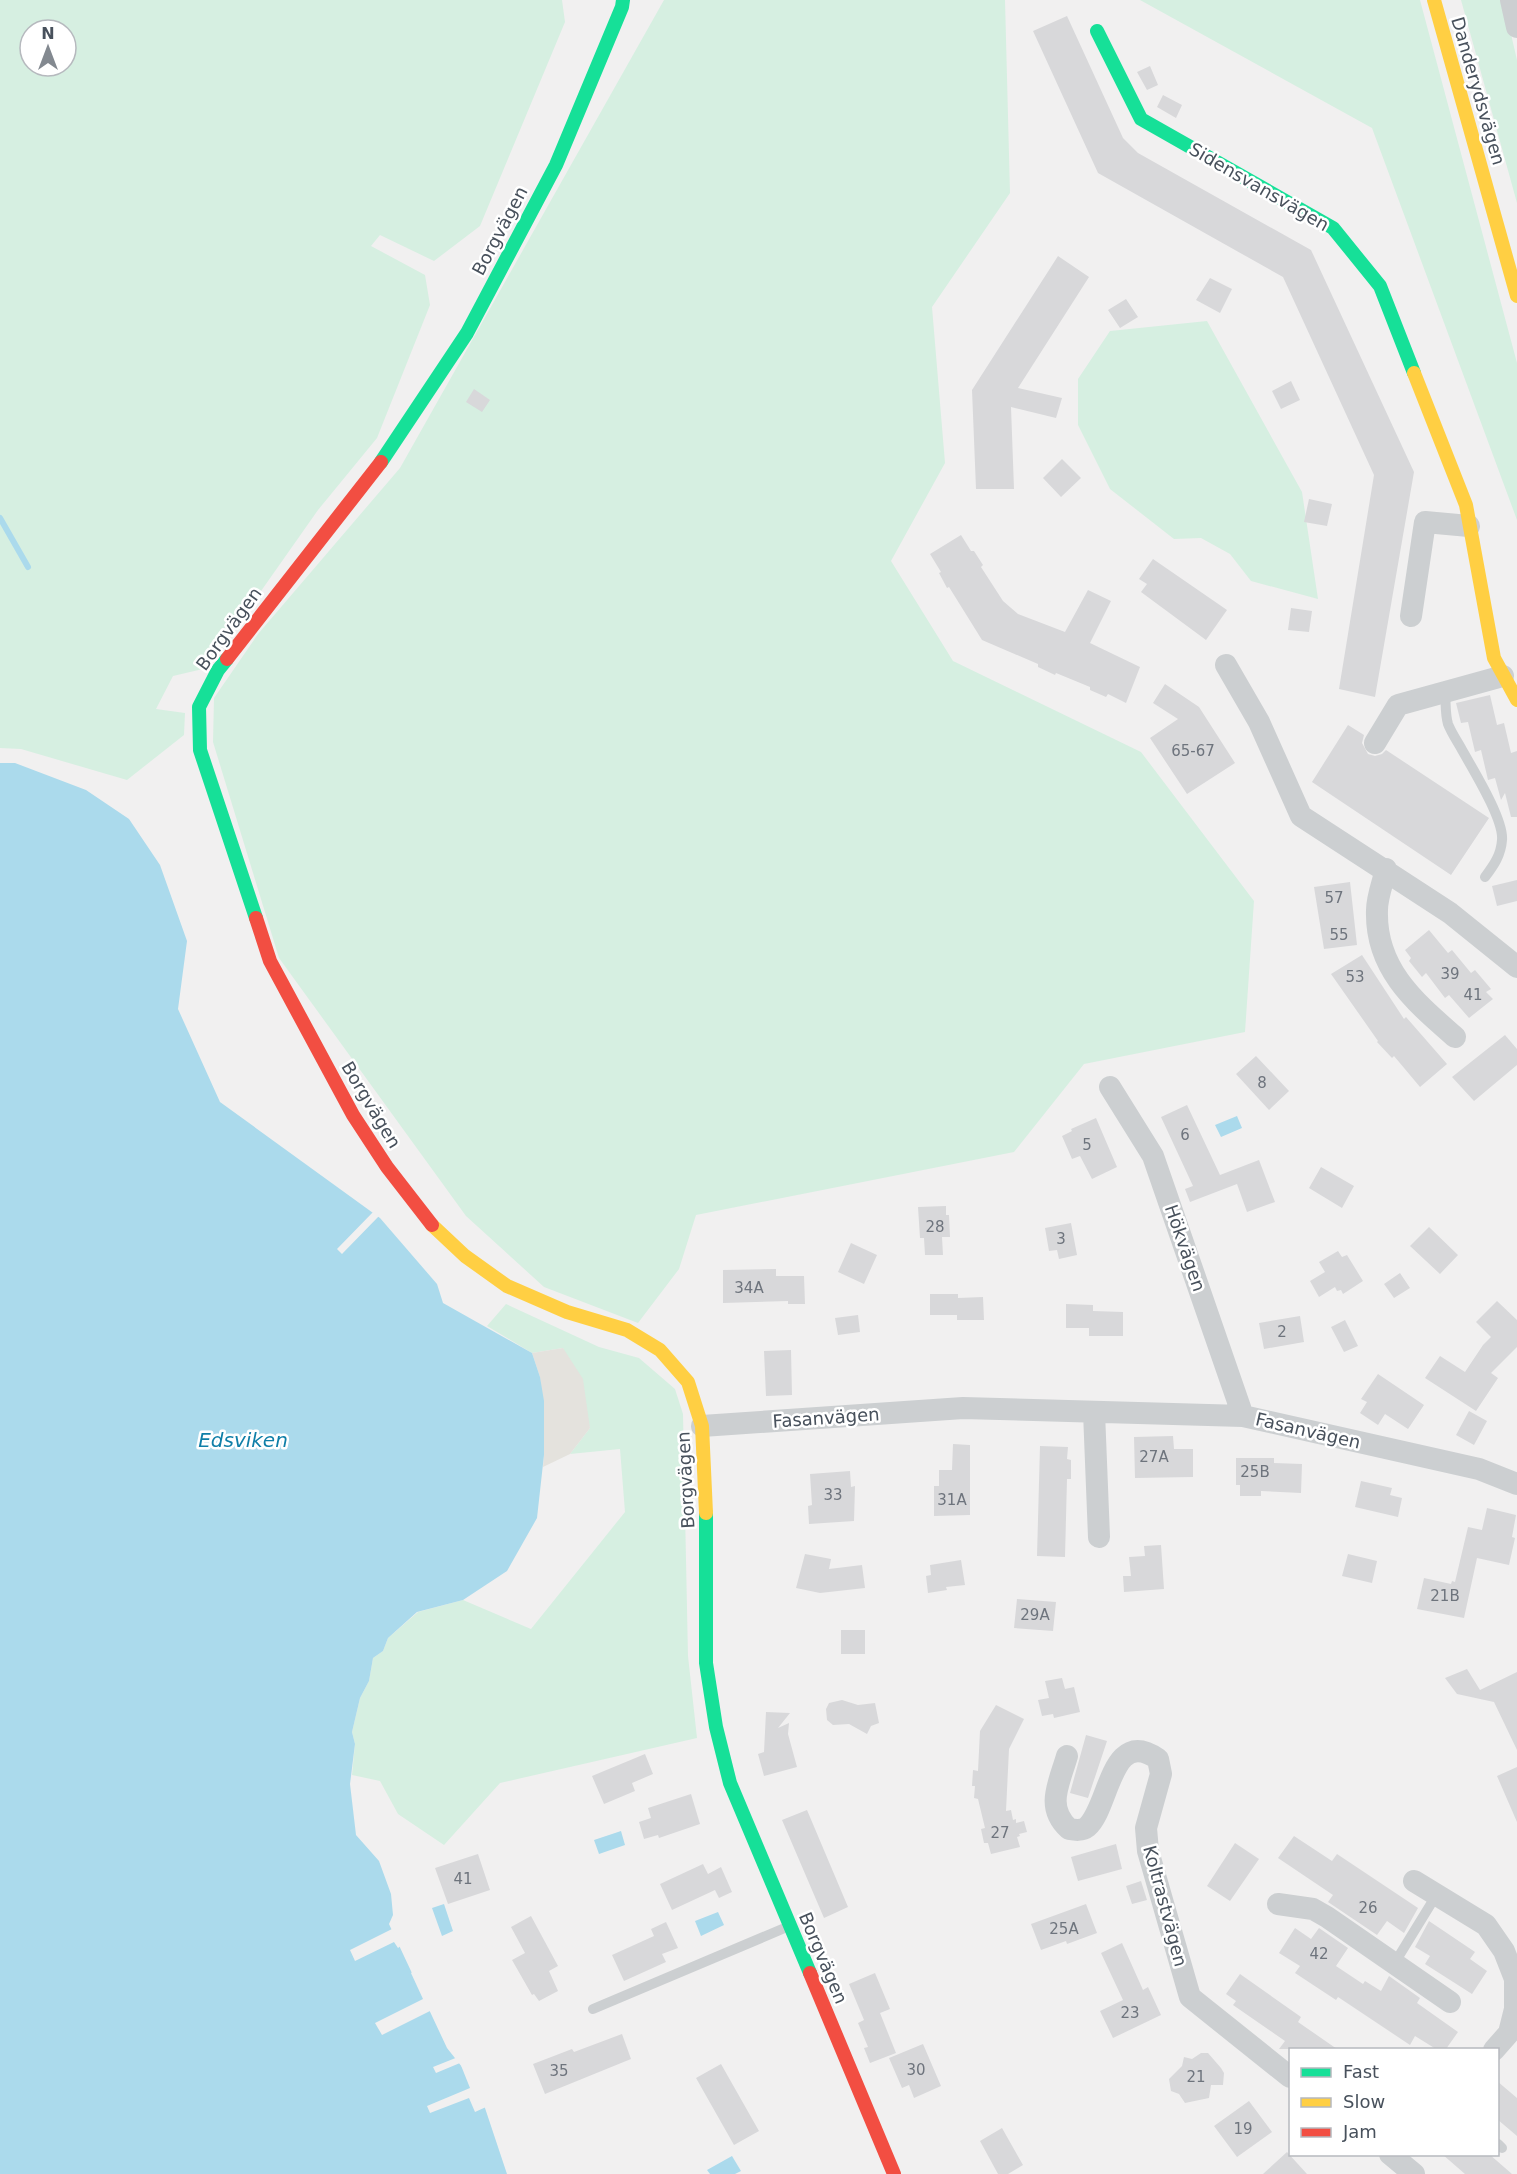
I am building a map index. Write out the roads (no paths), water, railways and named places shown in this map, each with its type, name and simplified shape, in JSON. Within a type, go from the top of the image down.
[{"type":"street","name":"Borgvägen","points":[[623,0],[556,165],[466,333],[388,453],[218,670],[199,707],[200,750],[270,961],[353,1114],[387,1167],[430,1223],[465,1256],[507,1286],[567,1312],[627,1330],[660,1350],[688,1382],[702,1426],[707,1526],[706,1663],[716,1727],[730,1783],[894,2174]]},
{"type":"street","name":"Danderydsvägen","points":[[1434,0],[1517,296]]},
{"type":"street","points":[[1511,0],[1517,27]]},
{"type":"street","name":"Sidensvansvägen","points":[[1097,31],[1141,119],[1333,228],[1380,286],[1466,505],[1494,658],[1517,700]]},
{"type":"street","points":[[1411,616],[1425,522],[1469,526]]},
{"type":"street","points":[[1226,665],[1259,722],[1301,816],[1386,869],[1450,913],[1517,967]]},
{"type":"street","points":[[1375,743],[1398,705],[1503,676]]},
{"type":"street","points":[[1386,869],[1376,909],[1379,936],[1393,975],[1422,1009],[1455,1037]]},
{"type":"street","name":"Hökvägen","points":[[1110,1087],[1153,1156],[1243,1416]]},
{"type":"street","name":"Fasanvägen","points":[[702,1426],[963,1408],[1243,1416],[1479,1469],[1517,1484]]},
{"type":"street","points":[[1094,1412],[1099,1537]]},
{"type":"street","name":"Koltrastvägen","points":[[1067,1756],[1055,1795],[1055,1811],[1069,1829],[1078,1831],[1087,1827],[1112,1776],[1126,1755],[1136,1750],[1147,1752],[1158,1759],[1161,1774],[1146,1828],[1148,1851],[1190,1997],[1289,2076]]},
{"type":"street","points":[[1414,1881],[1486,1925],[1504,1951],[1515,1979],[1515,2009],[1509,2033],[1495,2048]]},
{"type":"street","points":[[1278,1904],[1313,1909],[1450,2002]]},
{"type":"street","points":[[1393,2156],[1414,2174]]},
{"type":"lane","points":[[1445,692],[1449,726],[1479,779],[1503,838],[1495,864],[1485,877]]},
{"type":"lane","points":[[1394,1964],[1437,1894]]},
{"type":"lane","points":[[593,2009],[790,1925]]},
{"type":"water","name":"Edsviken","points":[[0,763],[15,763],[86,790],[129,819],[160,865],[187,941],[178,1009],[220,1102],[380,1218],[437,1284],[443,1303],[532,1353],[540,1377],[544,1401],[544,1455],[537,1518],[507,1571],[463,1600],[417,1612],[388,1638],[383,1651],[373,1658],[369,1681],[360,1698],[352,1732],[355,1744],[350,1784],[356,1835],[379,1861],[391,1894],[393,1915],[389,1924],[447,2048],[466,2072],[484,2105],[507,2174],[0,2174]]},
{"type":"water","points":[[1237,1116],[1242,1128],[1221,1137],[1215,1125]]},
{"type":"water","points":[[621,1831],[625,1845],[599,1854],[594,1840]]},
{"type":"water","points":[[444,1904],[453,1931],[442,1936],[432,1908]]},
{"type":"water","points":[[718,1912],[724,1925],[701,1936],[695,1921]]},
{"type":"water","points":[[732,2156],[741,2171],[735,2174],[710,2174],[707,2170]]},
{"type":"waterway","points":[[0,518],[28,567]]}]
